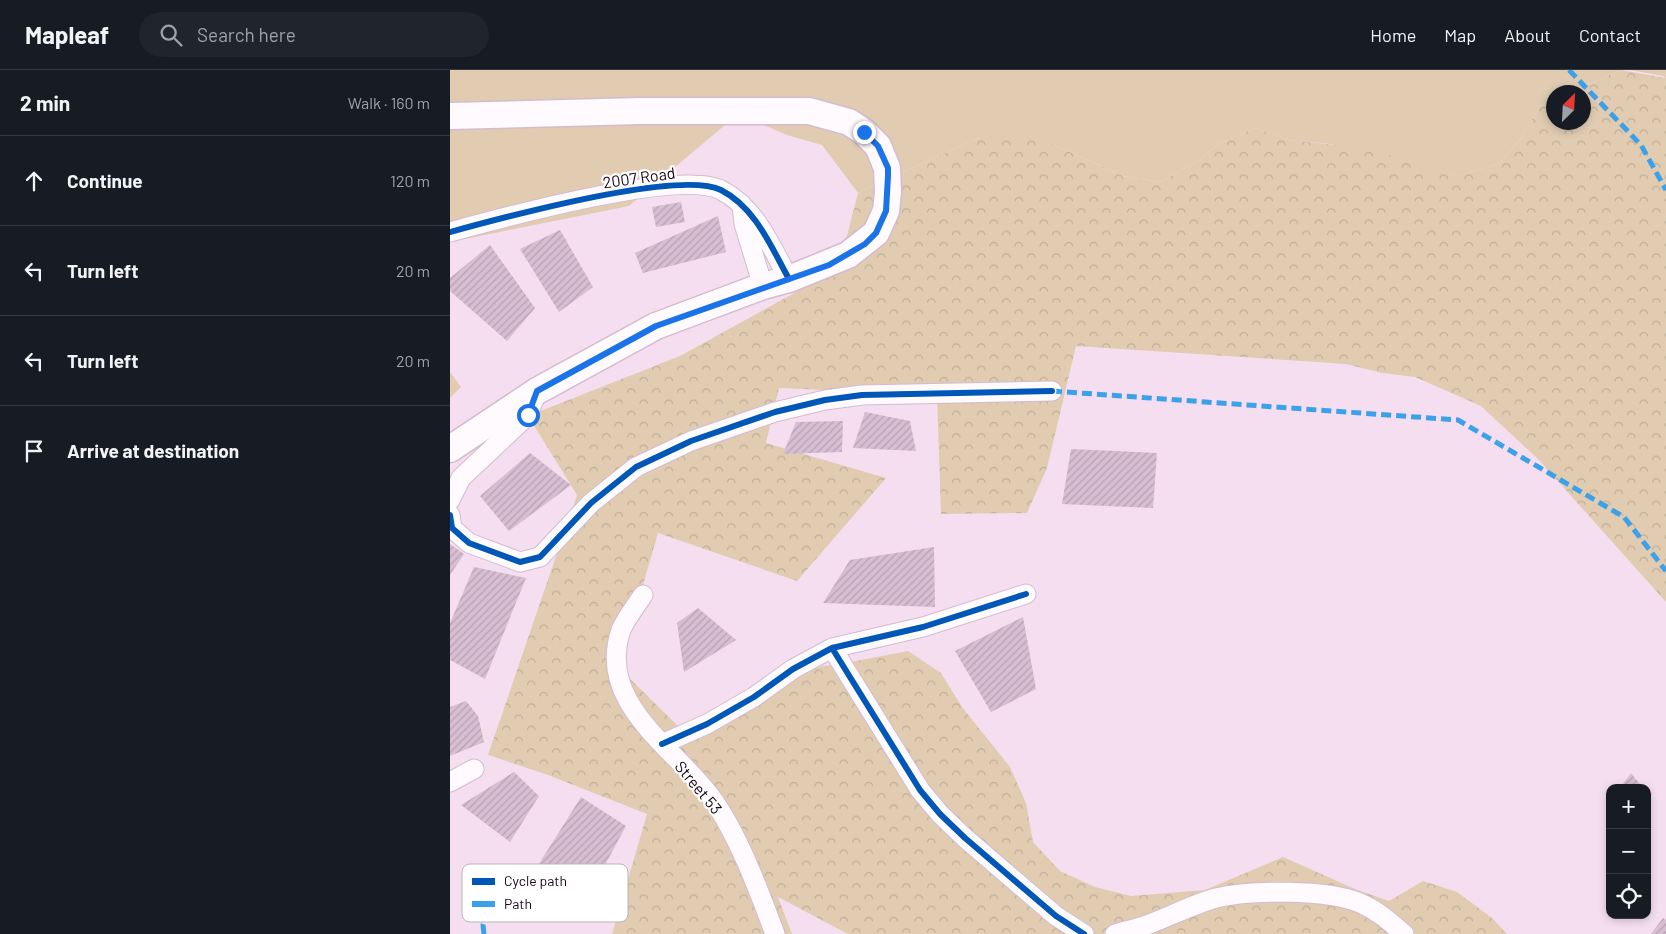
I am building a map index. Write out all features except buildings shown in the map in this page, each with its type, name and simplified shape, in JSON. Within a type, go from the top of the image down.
[{"type":"main road","points":[[450,116],[620,111],[809,111],[849,122],[864,132],[878,146],[888,168],[887,202],[876,233],[865,244],[848,255],[789,280],[763,286],[656,326],[537,391],[450,449]]},
{"type":"street","name":"2007 Road","points":[[450,232],[615,193],[694,184],[709,186],[721,190],[742,205],[756,219],[789,280]]},
{"type":"street","points":[[742,205],[744,224],[763,286]]},
{"type":"street","points":[[450,500],[461,478],[528,415],[537,391]]},
{"type":"street","points":[[450,515],[452,528],[469,543],[520,562],[540,557],[591,503],[636,467],[691,441],[775,412],[825,400],[862,395],[1052,391]]},
{"type":"street","points":[[662,744],[707,724],[746,702],[793,669],[832,648],[923,628],[1026,594]]},
{"type":"street","name":"Street 53","points":[[643,595],[622,629],[617,648],[616,664],[619,683],[627,700],[645,726],[710,796],[725,819],[775,934]]},
{"type":"street","points":[[832,648],[920,790],[940,814],[965,838],[1056,916],[1084,934]]},
{"type":"street","points":[[450,782],[474,769]]},
{"type":"street","points":[[1115,934],[1145,925],[1180,910],[1216,898],[1250,893],[1302,893],[1360,903],[1384,917],[1404,934]]},
{"type":"green space","points":[[450,70],[1621,70],[1586,85],[1546,85],[1546,103],[1540,106],[1522,137],[1500,163],[1458,176],[1330,144],[1289,140],[1255,128],[1219,144],[1193,164],[1160,182],[1123,176],[1052,144],[980,137],[858,193],[822,145],[787,135],[738,114],[629,206],[450,242]]},
{"type":"green space","points":[[1621,70],[1666,78],[1666,602],[1539,460],[1481,406],[1415,377],[1382,373],[1346,364],[1076,346],[1047,468],[1027,513],[941,514],[937,395],[779,388],[766,443],[886,478],[797,581],[658,533],[619,668],[679,727],[713,713],[801,668],[835,665],[908,651],[941,673],[962,707],[1010,767],[1026,803],[1033,842],[1060,871],[1095,887],[1131,896],[1205,890],[1283,857],[1355,889],[1389,901],[1423,881],[1457,892],[1492,918],[1507,934],[848,934],[778,897],[792,934],[612,934],[616,922],[628,922],[628,879],[647,814],[548,775],[488,755],[577,495],[528,416],[680,356],[809,285],[847,236],[858,193],[980,137],[1020,137],[1052,144],[1123,176],[1160,182],[1193,164],[1219,144],[1255,128],[1289,140],[1374,149],[1417,165],[1458,176],[1500,163],[1522,137],[1540,106],[1546,103],[1546,130],[1591,130],[1591,85],[1586,85]]},
{"type":"green space","points":[[1630,70],[1666,70],[1666,78],[1663,76]]},
{"type":"green space","points":[[450,372],[461,387],[450,398]]},
{"type":"marked path","points":[[1569,70],[1641,145],[1666,190]]},
{"type":"marked path","points":[[1052,391],[1458,420],[1624,517],[1666,571]]},
{"type":"marked path","points":[[484,922],[484,934]]},
{"type":"cycle path","points":[[450,232],[547,207],[630,190],[699,185],[721,190],[744,207],[761,229],[789,279]]},
{"type":"cycle path","points":[[450,515],[452,528],[469,543],[520,562],[540,557],[591,503],[636,467],[691,441],[775,412],[825,400],[862,395],[1052,391]]},
{"type":"cycle path","points":[[662,744],[707,724],[754,697],[793,669],[832,648],[923,627],[1026,594]]},
{"type":"cycle path","points":[[832,648],[920,790],[940,814],[965,838],[1056,916],[1084,934]]},
{"type":"route","points":[[528,415],[537,391],[656,326],[763,286],[789,280],[829,265],[865,244],[876,233],[886,211],[888,168],[878,146],[864,132]]}]
